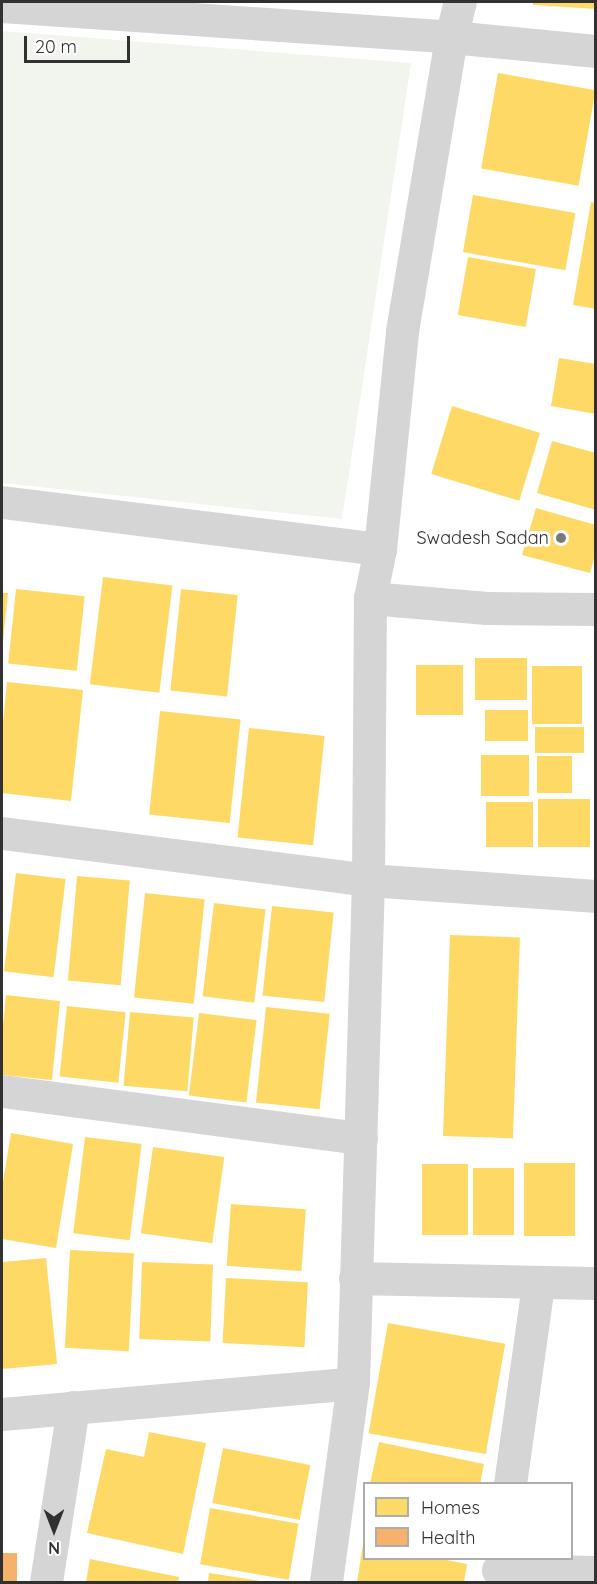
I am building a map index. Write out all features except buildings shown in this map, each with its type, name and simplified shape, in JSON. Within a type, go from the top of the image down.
[{"type":"street","points":[[326,1582],[353,1383],[368,880],[370,598],[380,549],[402,331],[451,37],[460,2]]},
{"type":"street","points":[[2,6],[451,37],[596,51]]},
{"type":"street","points":[[2,502],[380,549]]},
{"type":"street","points":[[370,598],[487,608],[596,609]]},
{"type":"street","points":[[2,833],[368,880],[596,896]]},
{"type":"street","points":[[2,1090],[361,1138]]},
{"type":"street","points":[[355,1278],[538,1284],[596,1283]]},
{"type":"street","points":[[510,1482],[538,1284]]},
{"type":"street","points":[[2,1414],[353,1383]]},
{"type":"street","points":[[46,1582],[73,1407]]},
{"type":"street","points":[[498,1570],[596,1572]]},
{"type":"shaded area","points":[[2,31],[411,63],[342,519],[2,483]]},
{"type":"place","name":"Swadesh Sadan","points":[[561,538]]}]
